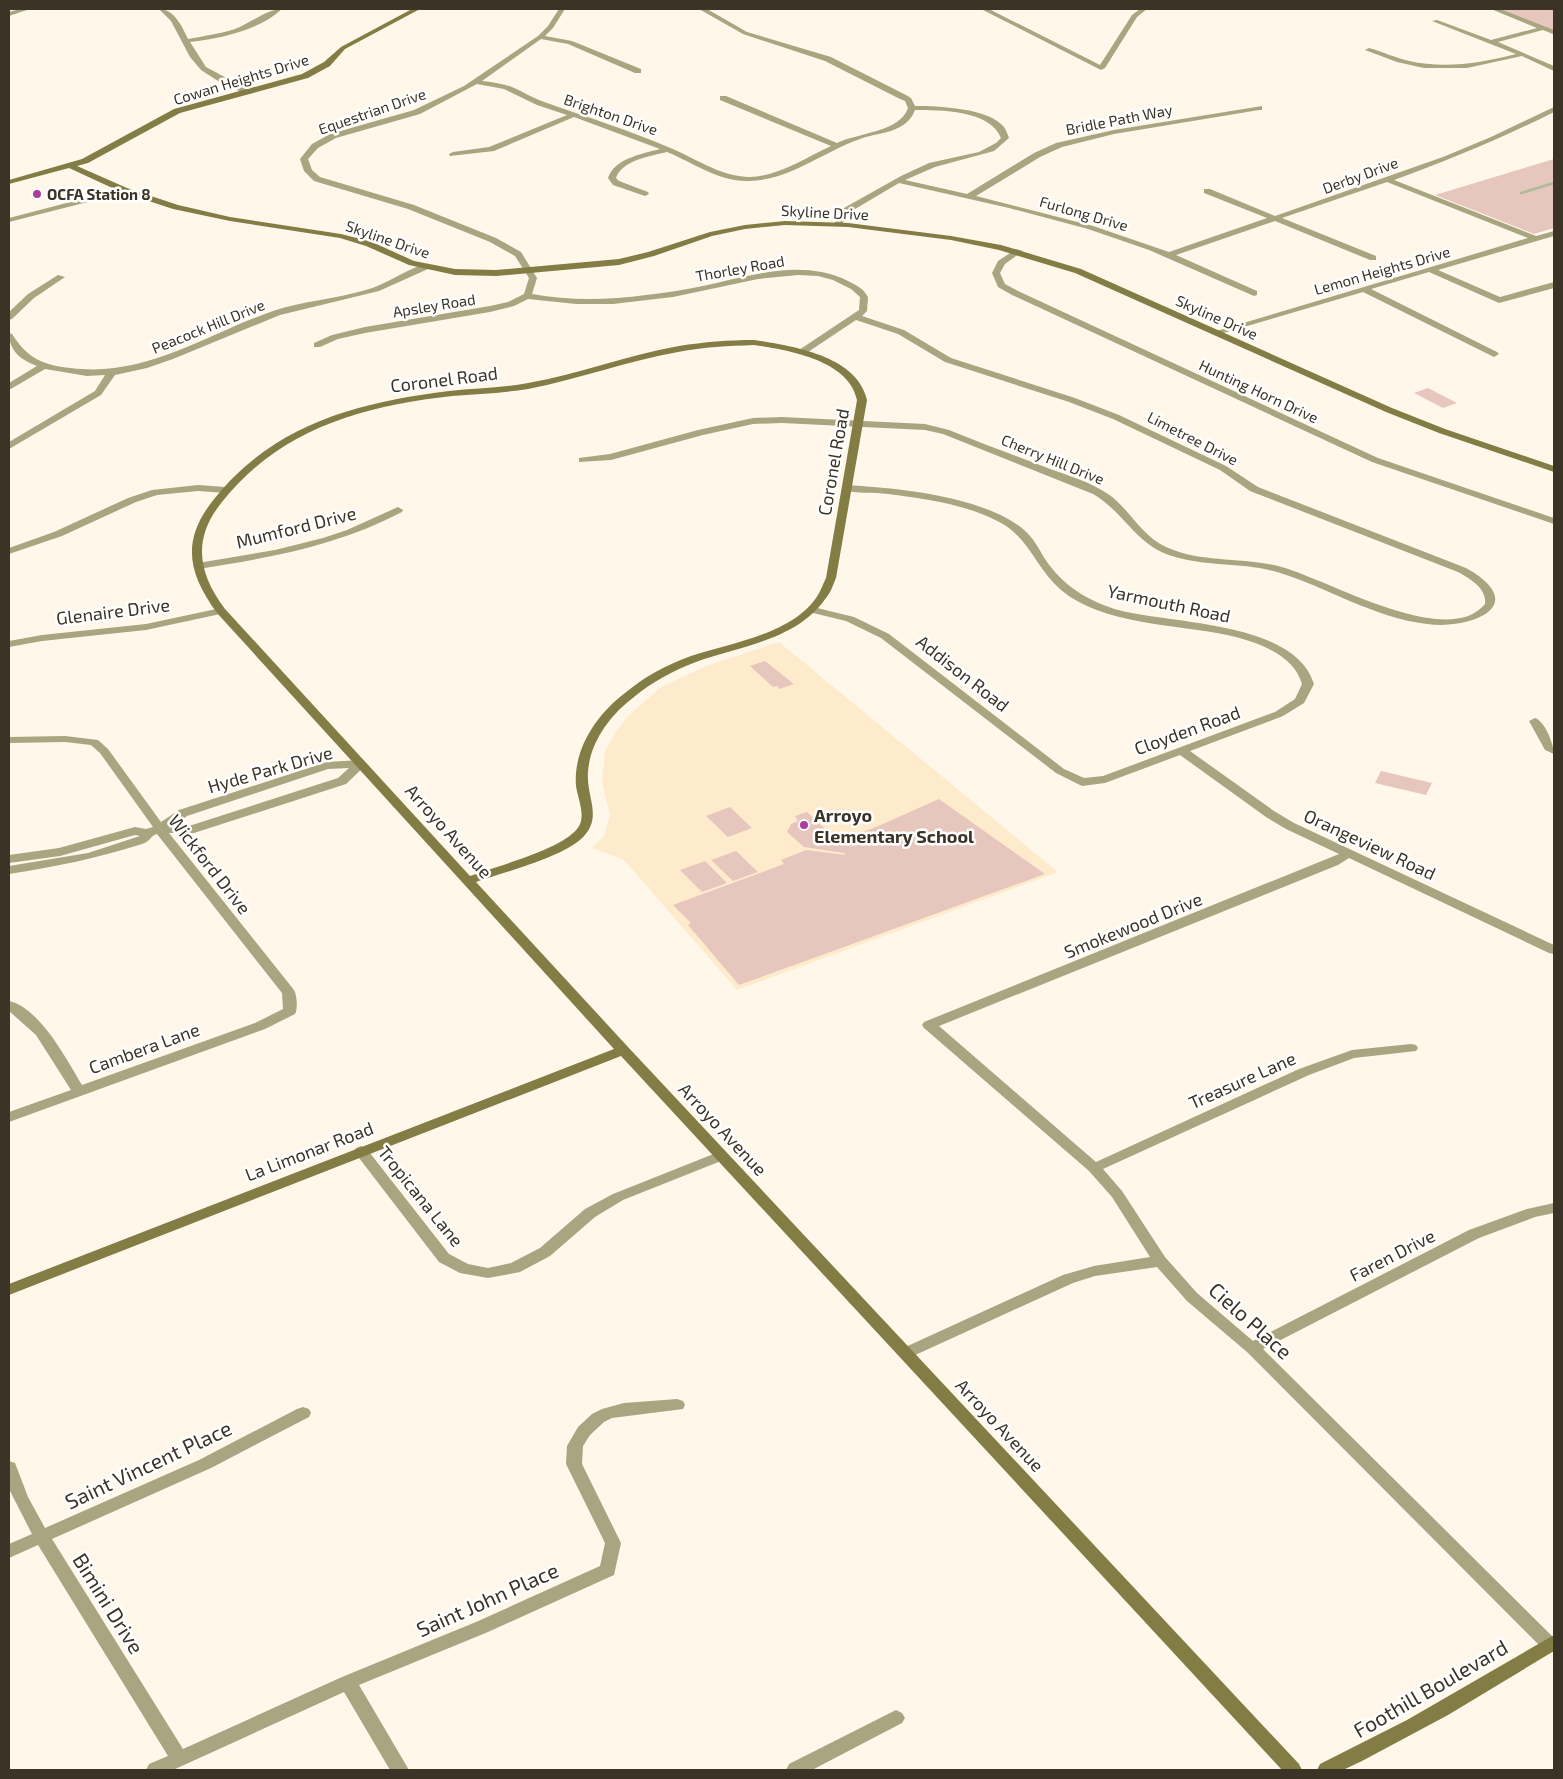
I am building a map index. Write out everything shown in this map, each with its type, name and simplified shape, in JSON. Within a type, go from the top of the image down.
[{"type":"street","points":[[9,14],[27,9]]},
{"type":"street","points":[[162,9],[172,18],[199,64],[207,71],[246,92]]},
{"type":"street","points":[[185,41],[217,37],[245,29],[279,9]]},
{"type":"street","name":"Cowan Heights Drive","points":[[9,182],[71,166],[98,155],[177,110],[290,81],[317,71],[355,41],[417,9]]},
{"type":"street","name":"Equestrian Drive","points":[[530,270],[518,254],[493,240],[411,207],[317,180],[308,171],[304,159],[308,152],[323,141],[347,132],[417,112],[477,82],[507,58],[540,37],[551,27],[562,9]]},
{"type":"street","points":[[702,9],[745,33],[816,55],[846,68],[908,100],[912,108],[908,118],[899,124],[838,146],[723,98]]},
{"type":"street","points":[[984,9],[1101,68],[1134,16],[1144,9]]},
{"type":"street","points":[[1494,9],[1554,32]]},
{"type":"street","points":[[1435,21],[1523,54],[1554,69]]},
{"type":"street","points":[[1491,42],[1544,28]]},
{"type":"street","points":[[540,37],[575,44],[638,71]]},
{"type":"street","points":[[1369,50],[1408,63],[1443,68],[1478,66],[1523,54]]},
{"type":"street","name":"Brighton Drive","points":[[477,82],[510,89],[532,101],[575,114],[668,149],[723,175],[735,178],[750,179],[784,172],[838,146]]},
{"type":"street","points":[[838,224],[848,210],[856,204],[900,181],[933,164],[984,152],[999,145],[1004,138],[1002,128],[976,114],[947,109],[912,108]]},
{"type":"street","name":"Bridle Path Way","points":[[968,197],[1036,155],[1059,145],[1087,137],[1259,108]]},
{"type":"street","name":"Derby Drive","points":[[1169,256],[1388,180],[1494,139],[1554,109]]},
{"type":"street","points":[[453,154],[491,149],[575,114]]},
{"type":"street","points":[[645,194],[616,183],[612,178],[612,173],[624,163],[668,149]]},
{"type":"street","name":"Skyline Drive","points":[[71,166],[124,190],[167,204],[211,215],[341,236],[369,244],[404,260],[425,267],[469,273],[602,264],[634,259],[701,236],[745,227],[791,223],[838,224],[951,238],[1019,251],[1078,271],[1403,415],[1459,437],[1554,469]]},
{"type":"street","points":[[1388,180],[1535,238]]},
{"type":"street","name":"Furlong Drive","points":[[900,181],[1062,219],[1117,236],[1169,256],[1254,293]]},
{"type":"street","points":[[9,220],[124,190]]},
{"type":"street","points":[[1207,191],[1373,258]]},
{"type":"street","name":"Lemon Heights Drive","points":[[1217,332],[1554,233]]},
{"type":"street","name":"Hunting Horn Drive","points":[[1019,251],[1001,263],[996,273],[1001,285],[1015,293],[1367,456],[1554,522]]},
{"type":"street","name":"Peacock Hill Drive","points":[[9,336],[29,360],[44,366],[85,373],[111,373],[161,362],[279,312],[379,289],[425,267]]},
{"type":"street","points":[[526,296],[532,289],[533,284],[530,270]]},
{"type":"street","points":[[1431,270],[1499,300],[1554,285]]},
{"type":"street","name":"Thorley Road","points":[[526,296],[571,302],[623,300],[680,293],[765,274],[800,273],[838,279],[858,289],[864,295],[866,301],[863,311],[857,317]]},
{"type":"street","points":[[9,317],[16,308],[31,296],[61,277]]},
{"type":"street","points":[[1364,289],[1494,354]]},
{"type":"street","name":"Apsley Road","points":[[317,345],[335,337],[365,330],[502,307],[526,296]]},
{"type":"street","points":[[802,352],[857,317]]},
{"type":"street","name":"Limetree Drive","points":[[857,317],[901,332],[948,360],[1072,400],[1116,417],[1223,468],[1254,489],[1462,570],[1478,578],[1491,594],[1486,610]]},
{"type":"street","name":"Coronel Road","points":[[226,490],[249,464],[278,444],[324,422],[377,406],[559,380],[692,346],[759,344],[802,352],[818,357],[839,368],[858,385],[862,400],[831,578],[825,594],[813,610],[784,628],[692,660],[667,671],[629,695],[602,722],[593,736],[584,758],[582,784],[589,812],[583,830],[574,840],[562,847],[467,881]]},
{"type":"street","points":[[9,387],[44,366]]},
{"type":"street","points":[[9,446],[98,393],[111,373]]},
{"type":"street","name":"Cherry Hill Drive","points":[[582,460],[612,457],[701,432],[754,421],[912,426],[946,432],[1104,495],[1115,503],[1145,539],[1161,549],[1177,554],[1278,570],[1414,620],[1455,622],[1486,610]]},
{"type":"street","points":[[9,551],[58,534],[132,500],[156,492],[198,488],[226,490]]},
{"type":"street","name":"Yarmouth Road","points":[[846,488],[875,488],[900,492],[977,509],[997,516],[1021,532],[1047,570],[1060,584],[1073,595],[1087,602],[1136,617],[1240,636],[1284,653],[1299,665],[1305,674],[1308,684],[1300,701]]},
{"type":"street","name":"Arroyo Avenue","points":[[226,490],[214,504],[200,527],[196,552],[204,589],[221,611],[623,1050],[1292,1770]]},
{"type":"street","name":"Mumford Drive","points":[[198,566],[297,548],[358,530],[398,510]]},
{"type":"street","name":"Addison Road","points":[[813,610],[850,620],[885,636],[1060,771],[1082,782]]},
{"type":"street","name":"Glenaire Drive","points":[[9,644],[42,638],[146,627],[221,611]]},
{"type":"street","name":"Cloyden Road","points":[[1082,782],[1105,779],[1182,751],[1278,714],[1300,701]]},
{"type":"street","points":[[1535,722],[1549,748],[1554,751]]},
{"type":"street","name":"Wickford Drive","points":[[9,740],[64,739],[94,742],[104,751],[160,829],[288,993],[290,1011]]},
{"type":"street","name":"Orangeview Road","points":[[1182,751],[1270,814],[1348,854],[1554,950]]},
{"type":"street","name":"Hyde Park Drive","points":[[160,829],[183,813],[327,766],[361,764]]},
{"type":"street","name":"Hyde Park Drive","points":[[9,859],[60,852],[135,831],[146,833],[160,829],[190,830],[342,781],[361,764]]},
{"type":"street","name":"Hyde Park Drive","points":[[9,870],[90,856],[142,840],[146,837],[146,833]]},
{"type":"street","name":"Smokewood Drive","points":[[929,1025],[1298,877],[1348,854]]},
{"type":"street","points":[[9,1005],[38,1027],[79,1092]]},
{"type":"street","name":"Cambera Lane","points":[[9,1117],[260,1026],[290,1011]]},
{"type":"street","name":"Cielo Place","points":[[929,1025],[1094,1168],[1117,1194],[1160,1261],[1192,1297],[1252,1348],[1552,1644]]},
{"type":"street","name":"Treasure Lane","points":[[1094,1168],[1304,1072],[1352,1054],[1411,1048]]},
{"type":"street","name":"La Limonar Road","points":[[9,1290],[623,1050]]},
{"type":"street","name":"Tropicana Lane","points":[[361,1151],[444,1258],[465,1269],[488,1273],[515,1268],[545,1252],[590,1213],[618,1196],[721,1156]]},
{"type":"street","name":"Faren Drive","points":[[1252,1348],[1474,1234],[1532,1213],[1554,1208]]},
{"type":"street","points":[[906,1353],[1068,1279],[1094,1271],[1160,1261]]},
{"type":"street","name":"Saint John Place","points":[[155,1770],[348,1682],[482,1627],[608,1570],[613,1543],[574,1464],[575,1446],[584,1431],[598,1418],[608,1413],[624,1409],[677,1405]]},
{"type":"street","name":"Saint Vincent Place","points":[[9,1551],[205,1464],[303,1413]]},
{"type":"street","name":"Bimini Drive","points":[[9,1466],[20,1497],[42,1537],[179,1758]]},
{"type":"street","name":"Foothill Boulevard","points":[[1326,1770],[1377,1746],[1552,1644]]},
{"type":"street","points":[[348,1682],[400,1770]]},
{"type":"street","points":[[795,1770],[896,1718]]},
{"type":"shaded area","points":[[1496,9],[1554,9],[1554,35]]},
{"type":"shaded area","points":[[1554,159],[1554,228],[1534,234],[1435,195]]},
{"type":"shaded area","points":[[1428,388],[1457,403],[1443,408],[1414,393]]},
{"type":"shaded area","name":"Arroyo Elementary School","points":[[779,642],[1058,872],[737,990],[624,860],[592,848],[604,836],[610,815],[602,783],[605,751],[629,715],[661,687],[709,665]]},
{"type":"shaded area","points":[[765,661],[794,684],[779,689],[777,686],[773,687],[750,666]]},
{"type":"shaded area","points":[[1381,771],[1432,783],[1426,795],[1375,783]]},
{"type":"shaded area","points":[[939,799],[1045,874],[739,985],[688,925],[691,923],[673,905],[784,864],[781,860],[806,850],[846,855],[844,853],[804,847],[787,832],[791,824],[798,821],[795,816],[807,812],[838,841],[876,827]]},
{"type":"shaded area","points":[[730,807],[752,828],[728,837],[706,816]]},
{"type":"shaded area","points":[[736,851],[758,872],[733,881],[711,860]]},
{"type":"shaded area","points":[[705,861],[727,883],[702,892],[680,870]]},
{"type":"waterway","points":[[1521,193],[1554,183]]},
{"type":"place","name":"OCFA Station 8","points":[[37,194]]},
{"type":"place","name":"Arroyo Elementary School","points":[[804,825]]}]
